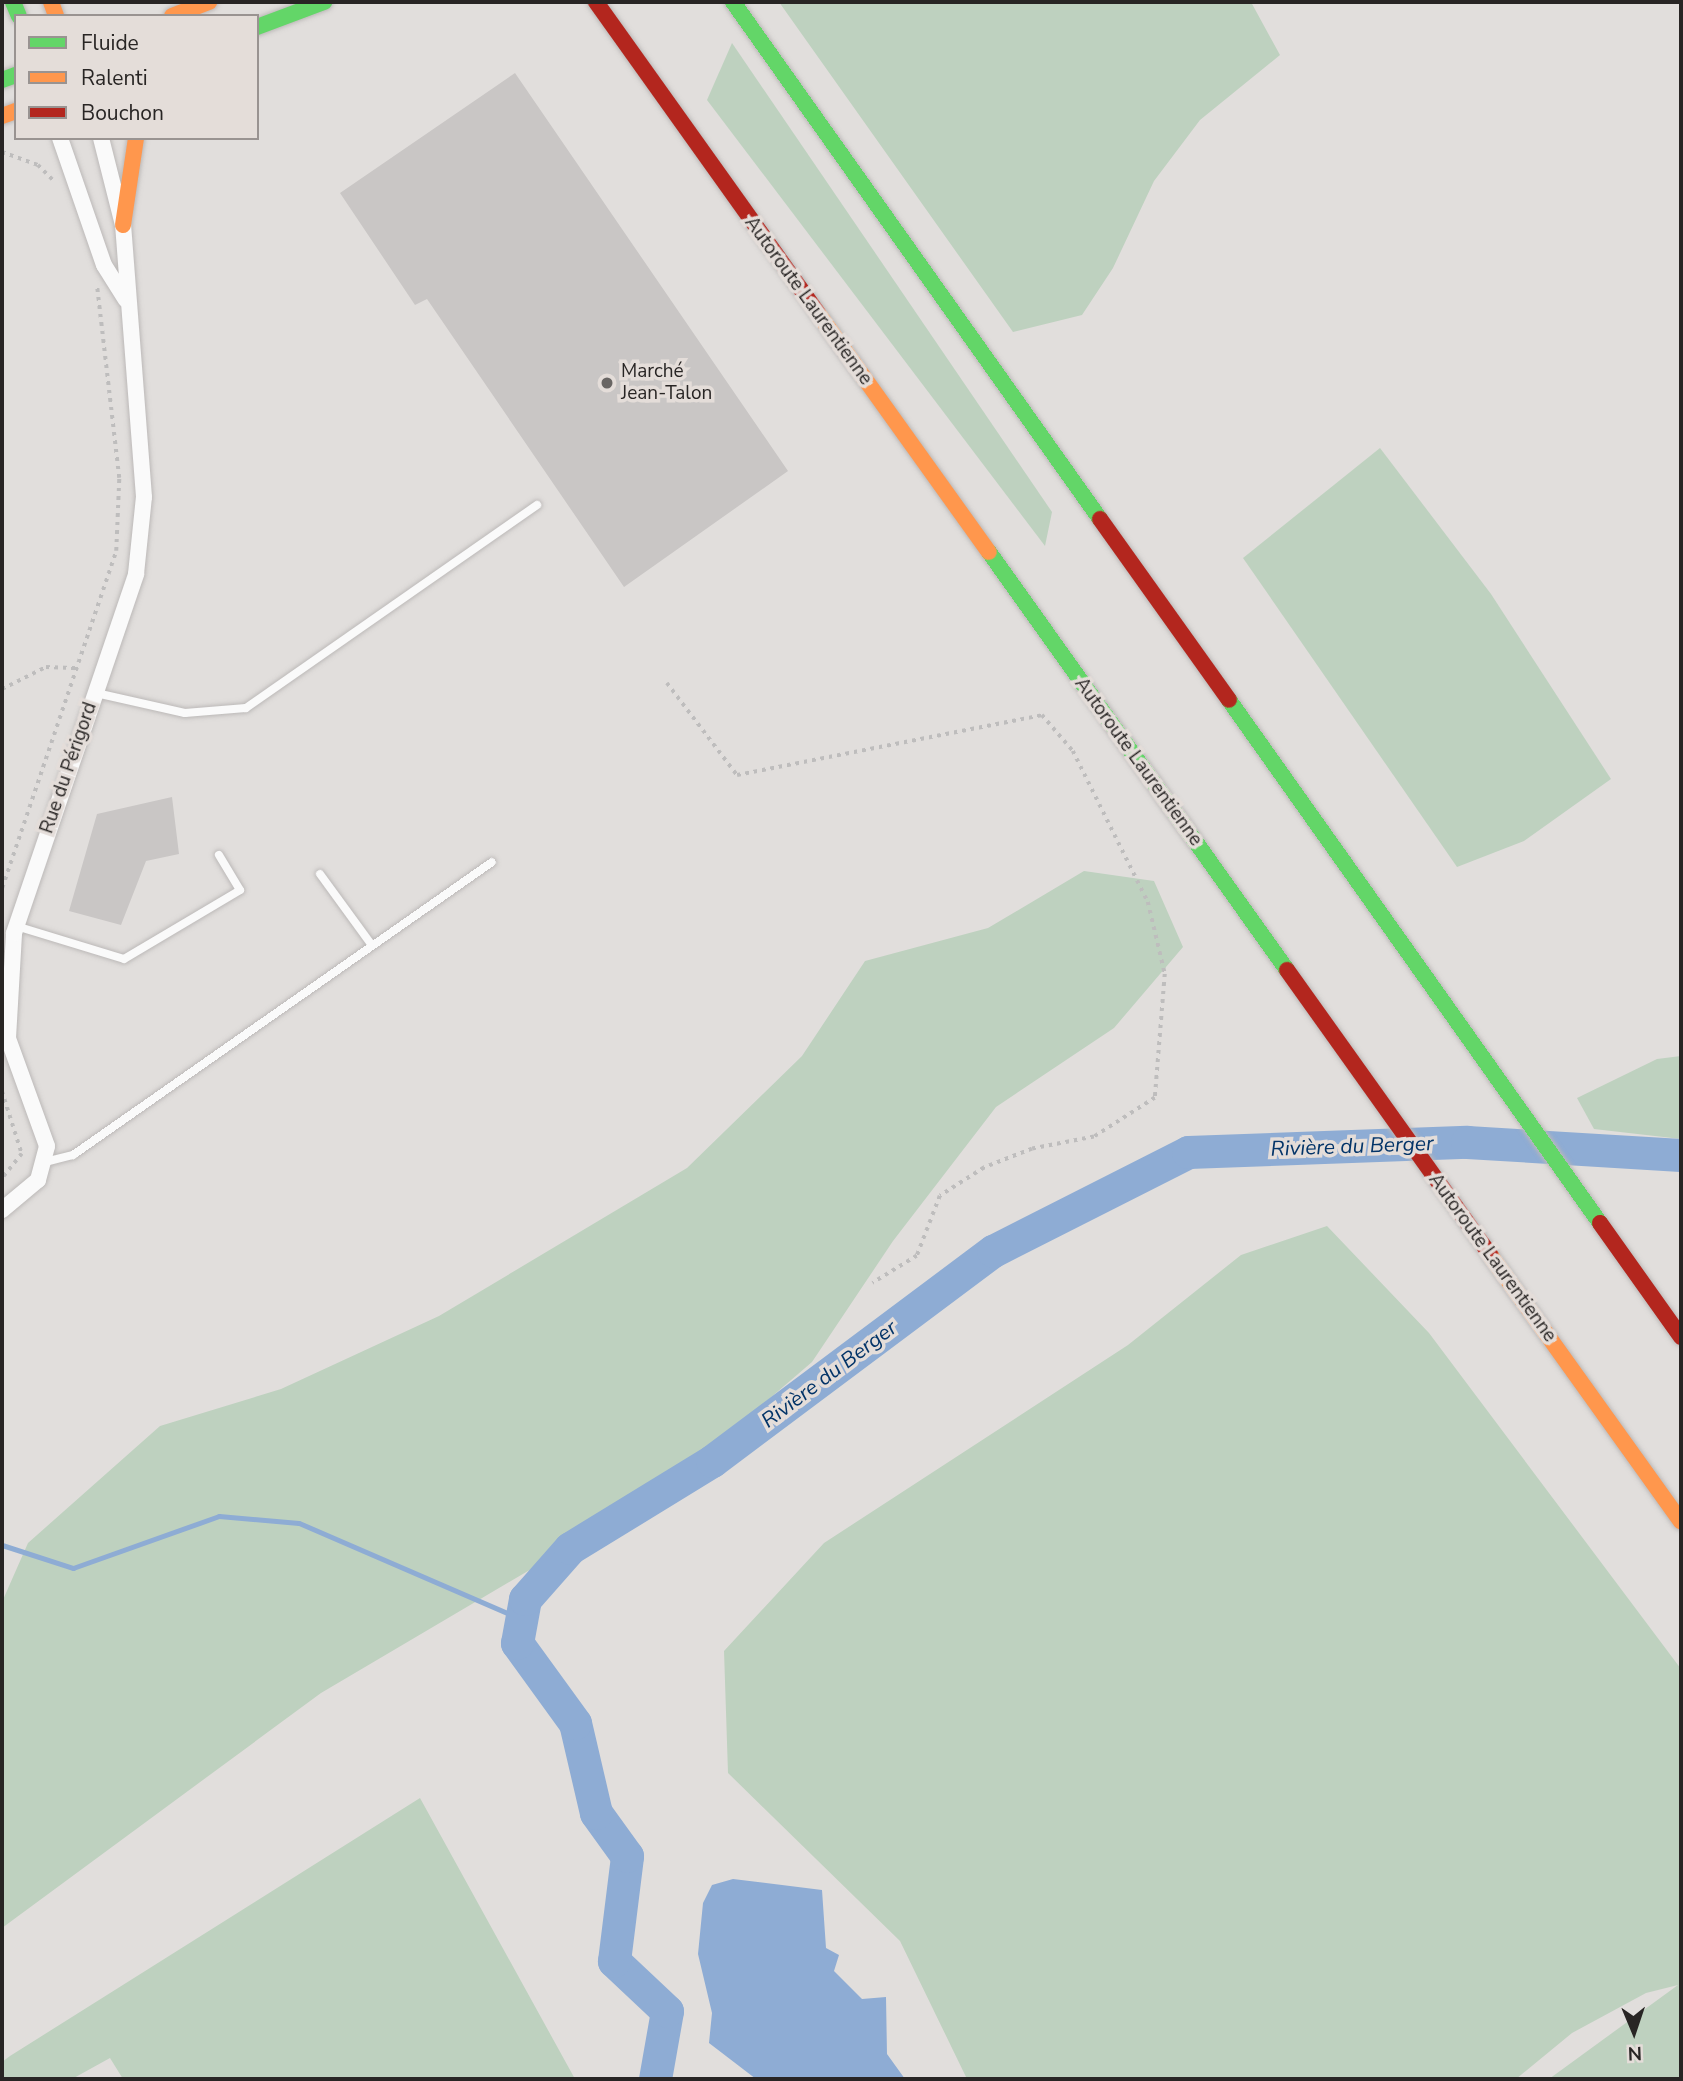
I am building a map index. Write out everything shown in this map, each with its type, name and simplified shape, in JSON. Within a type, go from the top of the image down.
[{"type":"main road","points":[[177,14],[209,2]]},
{"type":"main road","points":[[259,26],[324,2]]},
{"type":"main road","name":"Autoroute Laurentienne","points":[[596,2],[1681,1522]]},
{"type":"main road","points":[[733,2],[1681,1337]]},
{"type":"main road","points":[[123,225],[136,140]]},
{"type":"street","name":"Rue du Périgord","points":[[61,140],[104,265],[128,302]]},
{"type":"street","name":"Rue du Périgord","points":[[45,1162],[47,1146],[8,1038],[7,973],[16,926],[135,574],[144,497],[123,225],[102,140]]},
{"type":"street","points":[[2,1210],[38,1180],[45,1162]]},
{"type":"lane","points":[[96,693],[185,713],[246,708],[537,505]]},
{"type":"lane","points":[[16,926],[124,959],[240,890],[219,855]]},
{"type":"lane","points":[[45,1162],[74,1155],[370,944],[492,862]]},
{"type":"lane","points":[[320,874],[370,944]]},
{"type":"path","points":[[2,152],[38,164],[61,190]]},
{"type":"path","points":[[2,888],[109,580],[119,517],[108,355],[93,272]]},
{"type":"path","points":[[2,689],[46,667],[79,668]]},
{"type":"path","points":[[667,683],[737,775],[1042,715],[1073,751],[1149,902],[1165,974],[1155,1098],[1094,1137],[1032,1149],[984,1168],[940,1196],[917,1256],[873,1283]]},
{"type":"path","points":[[2,1091],[22,1154],[2,1179]]},
{"type":"green space","points":[[779,2],[1251,2],[1280,55],[1200,120],[1154,181],[1113,268],[1082,315],[1013,332]]},
{"type":"green space","points":[[732,43],[1052,512],[1045,546],[707,100]]},
{"type":"green space","points":[[1380,448],[1491,594],[1611,779],[1524,841],[1457,867],[1243,558]]},
{"type":"green space","points":[[1084,871],[1154,881],[1183,947],[1114,1028],[996,1107],[893,1241],[812,1362],[657,1495],[321,1693],[2,1928],[2,1602],[28,1543],[160,1426],[281,1389],[439,1316],[687,1168],[802,1056],[865,961],[988,928]]},
{"type":"green space","points":[[1681,1056],[1681,1139],[1594,1129],[1577,1098],[1657,1059]]},
{"type":"green space","points":[[1327,1226],[1429,1333],[1681,1669],[1681,2079],[1549,2079],[1678,1985],[1646,1993],[1572,2033],[1516,2079],[967,2079],[900,1941],[728,1773],[724,1651],[824,1543],[1128,1345],[1241,1255]]},
{"type":"green space","points":[[420,1798],[575,2079],[123,2079],[110,2058],[72,2079],[2,2079],[2,2062],[10,2056]]},
{"type":"water","points":[[733,1879],[822,1890],[826,1948],[839,1955],[834,1971],[862,1999],[886,1997],[887,2054],[905,2079],[756,2079],[709,2043],[712,2013],[698,1954],[703,1903],[712,1885]]},
{"type":"building","name":"Marché Jean-Talon","points":[[515,73],[788,471],[624,587],[427,299],[415,305],[340,193]]},
{"type":"building","points":[[172,797],[179,854],[146,861],[121,925],[69,911],[97,814]]},
{"type":"waterway","name":"Rivière du Berger","points":[[655,2079],[667,2011],[614,1961],[627,1856],[596,1813],[575,1723],[517,1643],[525,1599],[570,1548],[712,1461],[993,1251],[1188,1152],[1467,1142],[1681,1155]]},
{"type":"waterway","points":[[2,1545],[73,1568],[219,1516],[299,1523],[521,1619]]},
{"type":"traffic: fast","points":[[13,2],[18,14]]},
{"type":"traffic: fast","points":[[259,26],[324,2]]},
{"type":"traffic: fast","points":[[733,2],[1100,519]]},
{"type":"traffic: fast","points":[[2,80],[14,76]]},
{"type":"traffic: fast","points":[[989,552],[1287,970]]},
{"type":"traffic: fast","points":[[1229,700],[1600,1223]]},
{"type":"traffic: slow","points":[[51,2],[55,14]]},
{"type":"traffic: slow","points":[[177,14],[209,2]]},
{"type":"traffic: slow","points":[[2,116],[14,112]]},
{"type":"traffic: slow","points":[[123,225],[136,140]]},
{"type":"traffic: slow","points":[[817,312],[989,552]]},
{"type":"traffic: slow","points":[[1490,1255],[1681,1522]]},
{"type":"traffic: jam","points":[[596,2],[817,312]]},
{"type":"traffic: jam","points":[[1100,519],[1229,700]]},
{"type":"traffic: jam","points":[[1287,970],[1490,1255]]},
{"type":"traffic: jam","points":[[1600,1223],[1681,1337]]},
{"type":"place","name":"Marché Jean-Talon","points":[[607,383]]}]
